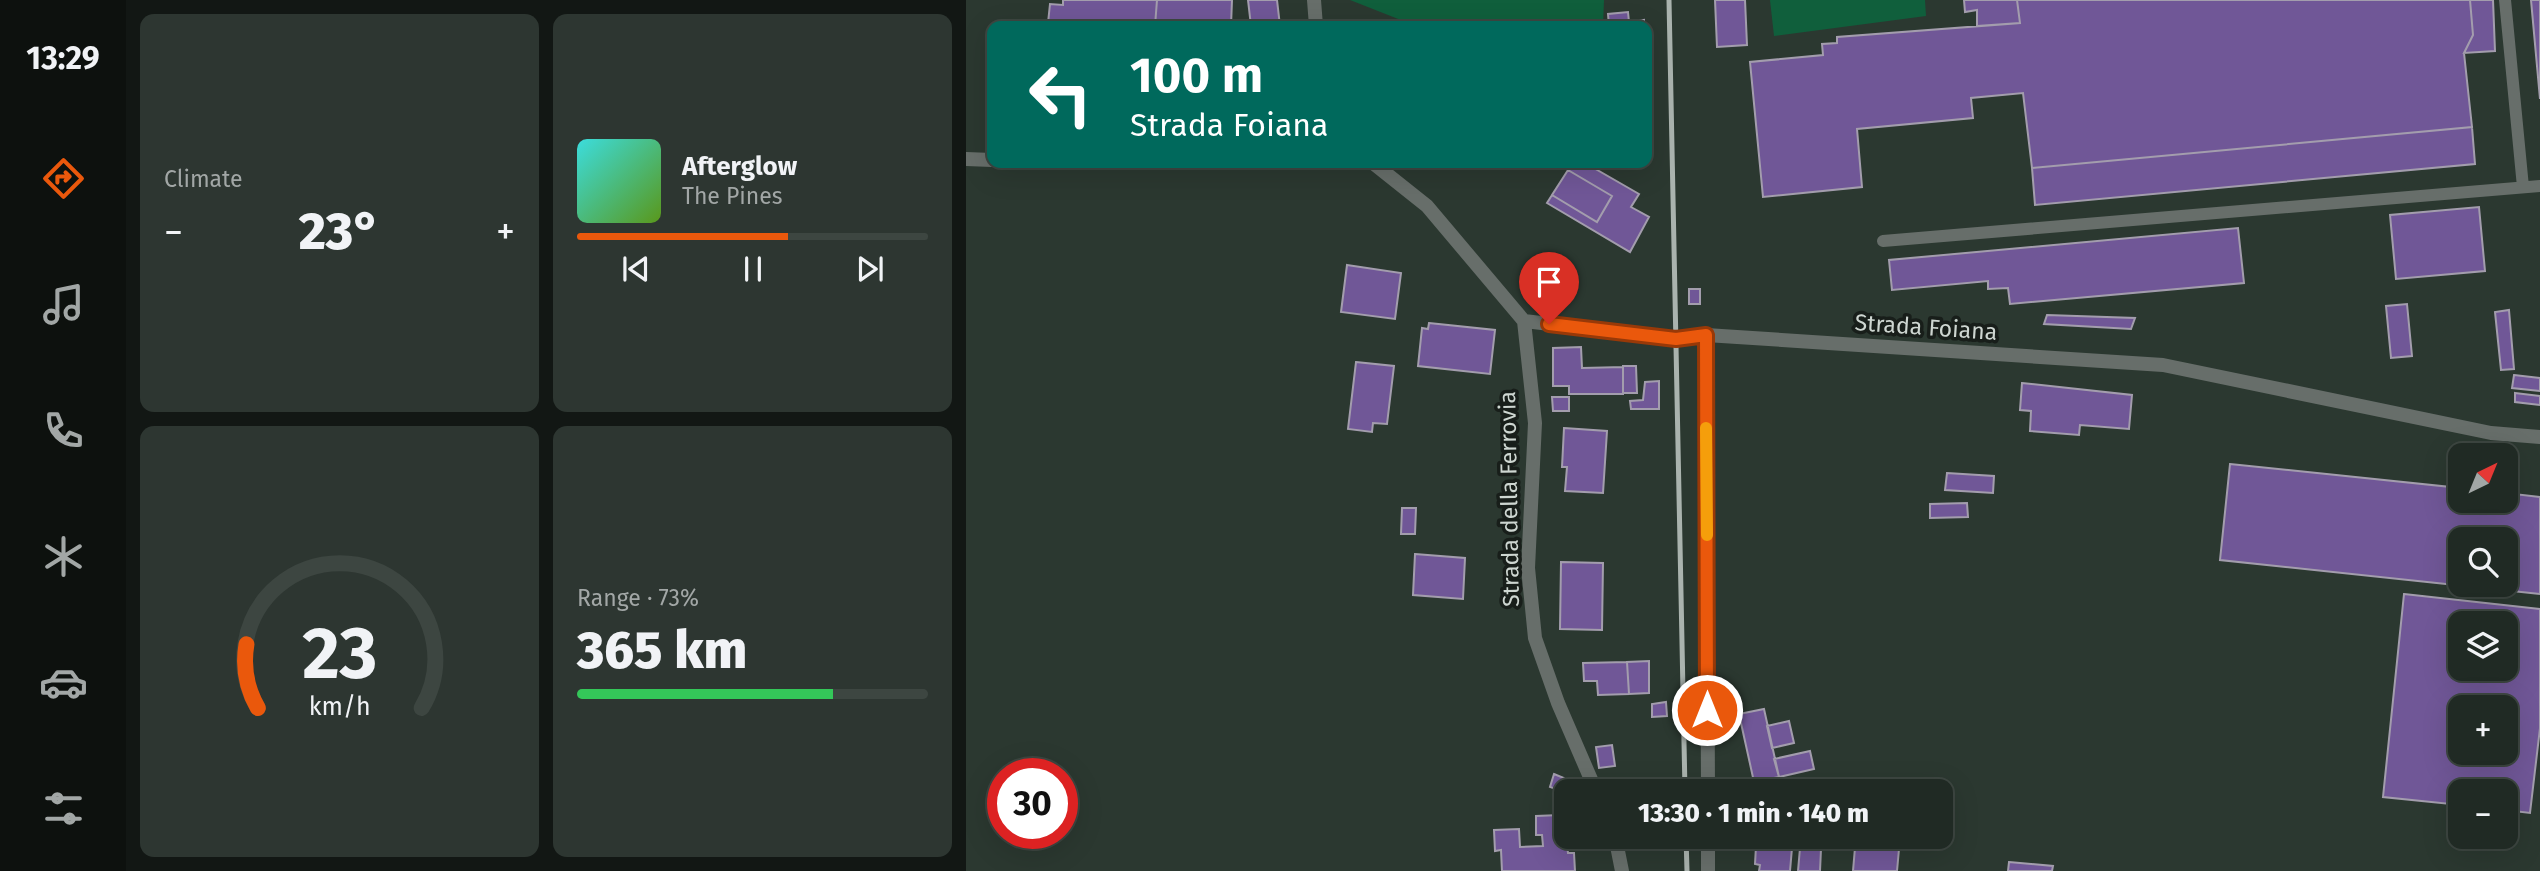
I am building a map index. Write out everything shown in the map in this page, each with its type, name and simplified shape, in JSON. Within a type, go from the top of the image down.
[{"type":"street","points":[[1314,0],[1316,21]]},
{"type":"street","points":[[966,159],[987,160]]},
{"type":"street","points":[[1379,168],[1427,206],[1524,321]]},
{"type":"street","name":"Strada Foiana","points":[[1524,321],[1676,339],[1706,335],[2163,365],[2491,433],[2540,437]]},
{"type":"street","name":"Strada della Ferrovia","points":[[1524,321],[1535,423],[1528,568],[1535,638],[1558,704],[1591,779]]},
{"type":"street","points":[[1706,335],[1708,779]]},
{"type":"street","points":[[1618,849],[1622,871]]},
{"type":"street","points":[[1708,849],[1708,871]]},
{"type":"lane","points":[[2505,0],[2523,187]]},
{"type":"lane","points":[[1883,241],[2540,186]]},
{"type":"green space","points":[[1350,0],[1604,0],[1603,21],[1403,21]]},
{"type":"green space","points":[[1770,0],[1925,0],[1926,16],[1774,36]]},
{"type":"building","points":[[1063,0],[1157,0],[1155,21],[1048,21],[1050,4],[1063,5]]},
{"type":"building","points":[[1157,0],[1232,0],[1231,21],[1155,21]]},
{"type":"building","points":[[1248,0],[1277,0],[1279,21],[1250,21]]},
{"type":"building","points":[[1715,0],[1745,0],[1747,45],[1717,47]]},
{"type":"building","points":[[1964,0],[2017,0],[2020,23],[1977,26],[1977,10],[1965,12]]},
{"type":"building","points":[[2017,0],[2470,0],[2473,35],[2464,53],[2472,127],[2032,168],[2023,93],[1971,98],[1973,118],[1857,129],[1862,187],[1763,197],[1750,62],[1823,55],[1822,44],[1837,43],[1837,37],[2020,23]]},
{"type":"building","points":[[2470,0],[2493,0],[2495,51],[2464,53],[2473,35]]},
{"type":"building","points":[[2531,0],[2540,0],[2540,99]]},
{"type":"building","points":[[1628,12],[1629,21],[1609,21],[1608,14]]},
{"type":"building","points":[[2472,127],[2475,164],[2035,205],[2032,168]]},
{"type":"building","points":[[1594,168],[1639,194],[1631,207],[1649,217],[1630,252],[1547,203],[1552,195],[1597,222],[1612,196],[1568,170]]},
{"type":"building","points":[[1568,170],[1612,196],[1597,222],[1552,195]]},
{"type":"building","points":[[2479,207],[2485,271],[2396,279],[2390,215]]},
{"type":"building","points":[[2238,228],[2244,283],[2010,304],[2008,288],[1988,289],[1988,281],[1892,290],[1889,260]]},
{"type":"building","points":[[1347,265],[1401,273],[1395,319],[1341,312]]},
{"type":"building","points":[[1689,289],[1700,289],[1700,304],[1689,304]]},
{"type":"building","points":[[2407,304],[2412,356],[2391,358],[2386,306]]},
{"type":"building","points":[[2509,310],[2514,369],[2501,370],[2495,312]]},
{"type":"building","points":[[2047,315],[2135,318],[2131,329],[2044,324]]},
{"type":"building","points":[[1429,323],[1495,330],[1490,374],[1418,366],[1422,328],[1428,329]]},
{"type":"building","points":[[1581,347],[1582,368],[1623,367],[1623,394],[1569,394],[1569,386],[1553,386],[1553,348]]},
{"type":"building","points":[[1356,362],[1394,366],[1387,424],[1373,423],[1372,432],[1348,429]]},
{"type":"building","points":[[1623,366],[1636,366],[1637,393],[1623,393]]},
{"type":"building","points":[[2514,375],[2540,378],[2540,391],[2512,388]]},
{"type":"building","points":[[1659,381],[1659,409],[1631,409],[1630,401],[1643,400],[1645,382]]},
{"type":"building","points":[[2022,383],[2132,395],[2129,429],[2080,425],[2079,435],[2030,431],[2031,411],[2020,410]]},
{"type":"building","points":[[2515,393],[2540,396],[2540,405],[2515,402]]},
{"type":"building","points":[[1552,397],[1569,397],[1569,411],[1553,411]]},
{"type":"building","points":[[1564,428],[1607,431],[1603,493],[1565,491],[1567,467],[1562,467]]},
{"type":"building","points":[[2230,464],[2448,487],[2448,513],[2518,513],[2518,494],[2540,497],[2540,594],[2518,592],[2518,527],[2448,527],[2448,584],[2220,560]]},
{"type":"building","points":[[1947,473],[1994,476],[1993,493],[1945,490]]},
{"type":"building","points":[[1967,503],[1968,517],[1930,518],[1930,504]]},
{"type":"building","points":[[1402,508],[1416,508],[1415,534],[1401,534]]},
{"type":"building","points":[[1415,554],[1465,558],[1463,599],[1413,595]]},
{"type":"building","points":[[1561,562],[1603,563],[1602,630],[1560,629]]},
{"type":"building","points":[[2404,594],[2540,609],[2540,728],[2530,813],[2518,812],[2518,779],[2448,779],[2448,804],[2383,797]]},
{"type":"building","points":[[1649,661],[1649,693],[1629,694],[1627,662]]},
{"type":"building","points":[[1627,662],[1629,694],[1598,695],[1597,681],[1584,681],[1583,663]]},
{"type":"building","points":[[1666,702],[1667,716],[1652,717],[1652,704]]},
{"type":"building","points":[[1764,709],[1779,777],[1753,779],[1739,714]]},
{"type":"building","points":[[1789,721],[1794,743],[1772,748],[1767,726]]},
{"type":"building","points":[[1612,745],[1615,766],[1599,768],[1596,747]]},
{"type":"building","points":[[1810,751],[1814,769],[1779,777],[1774,759]]},
{"type":"building","points":[[1554,774],[1564,778],[1554,779],[1554,788],[1550,787]]},
{"type":"building","points":[[1554,815],[1554,849],[1568,849],[1568,853],[1574,853],[1575,871],[1502,871],[1501,850],[1495,851],[1494,830],[1519,829],[1520,847],[1543,846],[1542,835],[1536,835],[1536,816]]},
{"type":"building","points":[[1756,849],[1792,849],[1790,871],[1759,871],[1760,865],[1755,864]]},
{"type":"building","points":[[1800,849],[1821,849],[1820,871],[1798,871]]},
{"type":"building","points":[[1855,849],[1899,849],[1897,871],[1853,871]]},
{"type":"building","points":[[2009,862],[2053,866],[2052,871],[2008,871]]},
{"type":"railway","points":[[1669,0],[1685,779]]},
{"type":"railway","points":[[1686,849],[1687,871]]},
{"type":"slow traffic","points":[[1706,428],[1707,535]]},
{"type":"route","points":[[1549,324],[1676,339],[1706,335],[1707,710]]}]
